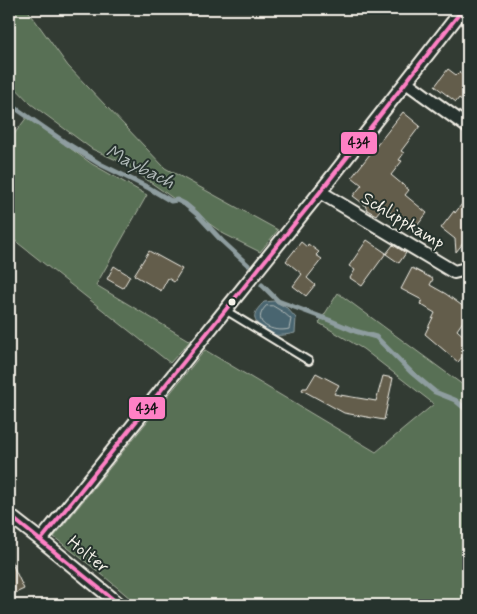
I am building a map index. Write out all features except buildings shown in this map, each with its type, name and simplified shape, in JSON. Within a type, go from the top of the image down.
[{"type":"street","points":[[41,540],[464,9]]},
{"type":"street","points":[[406,82],[468,127]]},
{"type":"street","name":"Schlippkamp","points":[[320,192],[454,272],[466,269],[468,266]]},
{"type":"street","name":"Holter","points":[[9,516],[120,605]]},
{"type":"lane","points":[[225,310],[309,361]]},
{"type":"green space","points":[[9,9],[27,9],[68,66],[165,168],[278,230],[260,252],[224,234],[123,163],[92,149],[31,104],[9,81]]},
{"type":"green space","points":[[27,117],[92,164],[147,195],[96,285],[190,341],[170,363],[9,236],[9,141]]},
{"type":"green space","points":[[338,293],[463,385],[468,379],[468,605],[138,605],[54,537],[205,350],[376,452],[434,404],[363,349],[319,323]]},
{"type":"water","points":[[274,301],[287,308],[296,318],[295,333],[270,334],[265,332],[256,321],[255,314],[258,308],[264,302]]},
{"type":"waterway","name":"Maybach","points":[[9,106],[14,107],[100,164],[171,201],[177,200],[185,204],[248,265]]},
{"type":"waterway","name":"Maybach","points":[[262,285],[278,301],[355,331],[376,337],[411,372],[435,392],[455,400],[468,411]]},
{"type":"transit line","name":"434","points":[[41,540],[320,192],[463,9]]},
{"type":"transit line","name":"434","points":[[9,515],[120,605]]}]
